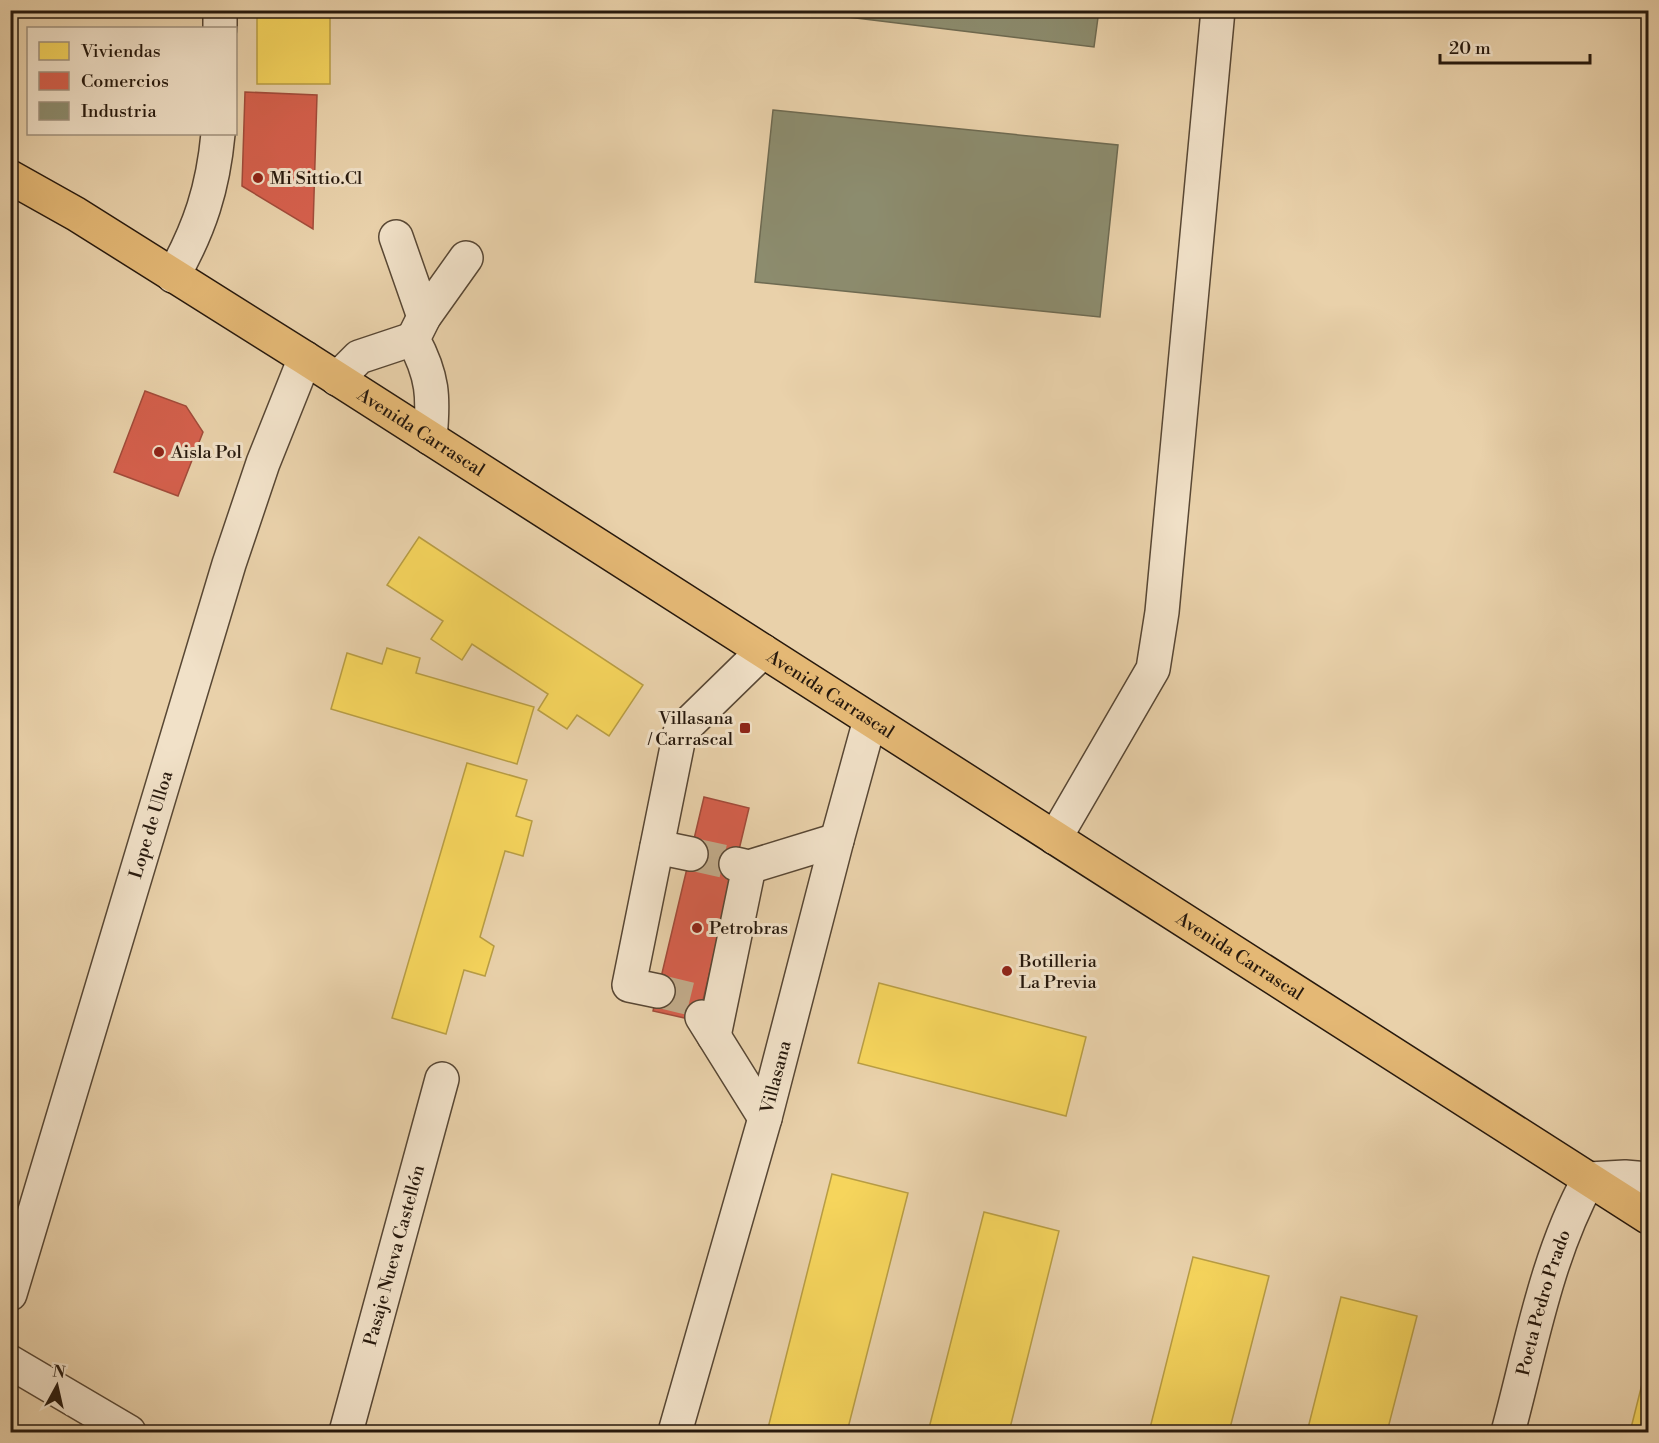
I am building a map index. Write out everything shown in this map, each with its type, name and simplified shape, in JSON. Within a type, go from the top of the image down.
[{"type":"main road","name":"Avenida Carrascal","points":[[10,177],[76,214],[305,358],[1648,1217]]},
{"type":"street","points":[[220,10],[220,27]]},
{"type":"street","points":[[1055,838],[1153,669],[1162,612],[1218,10]]},
{"type":"street","points":[[173,276],[189,249],[201,220],[210,190],[218,135]]},
{"type":"street","points":[[396,237],[419,328],[433,401],[430,438]]},
{"type":"street","points":[[338,379],[360,357],[419,328],[466,258]]},
{"type":"street","name":"Lope de Ulloa","points":[[10,1293],[229,564],[263,463],[305,358]]},
{"type":"street","points":[[658,991],[630,985],[680,732],[763,651]]},
{"type":"street","name":"Villasana","points":[[675,1432],[765,1118],[870,720]]},
{"type":"street","points":[[765,1118],[707,1024],[742,865],[837,840]]},
{"type":"street","points":[[657,847],[691,854]]},
{"type":"street","name":"Pasaje Nueva Castellón","points":[[346,1432],[442,1079]]},
{"type":"street","points":[[1589,1179],[1648,1179]]},
{"type":"street","name":"Poeta Pedro Prado","points":[[1508,1432],[1555,1255],[1572,1210],[1589,1179]]},
{"type":"street","points":[[10,1362],[129,1432]]},
{"type":"building: Viviendas","points":[[257,10],[330,10],[330,84],[257,84]]},
{"type":"building: Viviendas","points":[[419,537],[643,685],[609,736],[577,715],[567,729],[538,710],[548,694],[472,644],[462,660],[431,639],[443,621],[387,585]]},
{"type":"building: Viviendas","points":[[387,648],[420,658],[416,673],[534,707],[517,764],[331,709],[347,653],[382,664]]},
{"type":"building: Viviendas","points":[[467,763],[527,780],[516,816],[532,821],[523,856],[505,851],[480,937],[494,946],[485,976],[464,970],[446,1034],[392,1018]]},
{"type":"building: Viviendas","points":[[879,983],[1086,1037],[1066,1116],[858,1063]]},
{"type":"building: Viviendas","points":[[832,1174],[908,1193],[847,1432],[767,1432]]},
{"type":"building: Viviendas","points":[[984,1212],[1059,1231],[1009,1432],[928,1432]]},
{"type":"building: Viviendas","points":[[1193,1257],[1269,1276],[1229,1432],[1149,1432]]},
{"type":"building: Viviendas","points":[[1341,1297],[1417,1316],[1387,1432],[1307,1432]]},
{"type":"building: Viviendas","points":[[1645,1372],[1648,1373],[1648,1432],[1630,1432]]},
{"type":"building: Comercios","points":[[245,92],[317,95],[313,229],[242,186]]},
{"type":"building: Comercios","name":"Aisla Pol","points":[[145,391],[186,406],[203,432],[178,496],[114,472]]},
{"type":"building: Comercios","name":"Petrobras","points":[[704,797],[749,808],[698,1021],[653,1011]]},
{"type":"building: Industria","points":[[790,10],[1099,10],[1094,47]]},
{"type":"building: Industria","points":[[773,110],[1118,145],[1100,317],[755,282]]},
{"type":"tunnel","points":[[691,854],[736,864]]},
{"type":"tunnel","points":[[658,991],[691,999],[700,1013]]},
{"type":"place","name":"Mi Sittio.Cl","points":[[258,178]]},
{"type":"place","name":"Aisla Pol","points":[[159,452]]},
{"type":"place","name":"Villasana / Carrascal","points":[[745,728]]},
{"type":"place","name":"Petrobras","points":[[697,928]]},
{"type":"place","name":"Botilleria La Previa","points":[[1007,971]]}]
